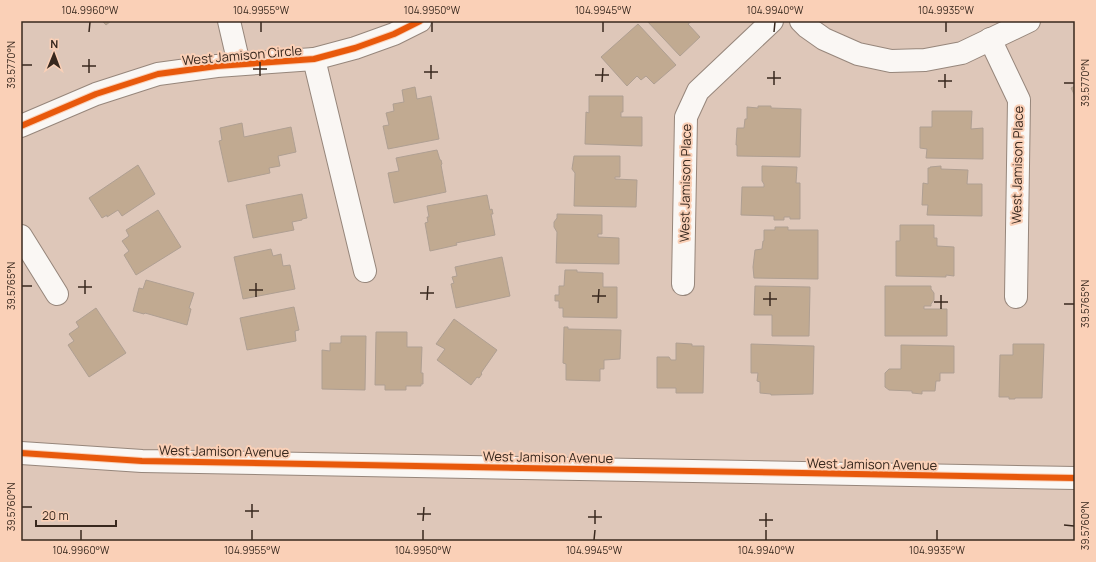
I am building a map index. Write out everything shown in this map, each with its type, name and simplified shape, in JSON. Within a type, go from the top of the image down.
[{"type":"street","name":"West Jamison Circle","points":[[229,21],[239,64]]},
{"type":"street","name":"West Jamison Circle","points":[[21,126],[96,94],[158,74],[239,64],[314,60],[381,39],[420,21]]},
{"type":"street","name":"West Jamison Place","points":[[683,284],[686,117],[698,91],[772,21]]},
{"type":"street","points":[[801,21],[824,39],[858,54],[891,61],[925,60],[962,53],[1029,21]]},
{"type":"street","name":"West Jamison Place","points":[[990,39],[1018,100],[1016,297]]},
{"type":"street","name":"West Jamison Circle","points":[[314,60],[365,272]]},
{"type":"street","points":[[21,236],[57,294]]},
{"type":"street","name":"West Jamison Avenue","points":[[21,453],[142,461],[1075,478]]},
{"type":"building","points":[[102,21],[111,21],[106,25]]},
{"type":"building","points":[[647,21],[692,21],[688,24],[700,37],[680,56]]},
{"type":"building","points":[[638,24],[676,65],[654,84],[646,76],[641,80],[637,76],[627,86],[601,57]]},
{"type":"building","points":[[1075,86],[1075,96],[1071,88]]},
{"type":"building","points":[[415,87],[417,99],[431,96],[439,139],[388,149],[383,126],[389,125],[386,113],[394,111],[393,104],[404,102],[402,90]]},
{"type":"building","points":[[589,96],[623,96],[623,112],[621,112],[621,117],[642,117],[642,146],[585,144],[586,112],[589,113]]},
{"type":"building","points":[[758,106],[801,109],[800,157],[737,156],[737,128],[744,128],[745,119],[747,119],[747,107],[758,108]]},
{"type":"building","points":[[932,111],[972,111],[971,129],[983,128],[983,159],[926,158],[927,149],[920,148],[920,127],[932,127]]},
{"type":"building","points":[[242,123],[244,137],[291,127],[296,152],[278,156],[280,166],[269,168],[270,173],[228,182],[219,141],[222,140],[220,128]]},
{"type":"building","points":[[437,150],[442,164],[446,192],[394,203],[388,173],[399,171],[396,158]]},
{"type":"building","points":[[574,156],[620,156],[620,177],[615,177],[615,179],[637,180],[636,207],[574,206],[575,173],[572,169]]},
{"type":"building","points":[[138,165],[155,194],[122,216],[118,210],[107,217],[107,215],[102,218],[89,198]]},
{"type":"building","points":[[762,166],[797,167],[796,183],[800,183],[800,219],[790,219],[790,217],[784,217],[784,220],[774,220],[774,216],[741,215],[742,187],[764,187],[762,181]]},
{"type":"building","points":[[941,166],[941,169],[968,170],[967,184],[982,184],[982,216],[927,215],[928,205],[922,205],[923,183],[928,184],[928,168]]},
{"type":"building","points":[[302,194],[307,218],[292,222],[294,230],[253,238],[246,205]]},
{"type":"building","points":[[487,195],[490,210],[492,209],[493,214],[491,214],[495,235],[456,243],[457,245],[430,251],[425,223],[428,222],[427,217],[429,217],[427,206]]},
{"type":"building","points":[[158,210],[181,247],[136,275],[124,255],[129,251],[122,241],[129,236],[126,230]]},
{"type":"building","points":[[557,214],[602,215],[602,234],[598,234],[598,237],[619,238],[619,264],[556,263],[557,232],[554,227],[554,222],[557,218]]},
{"type":"building","points":[[900,225],[934,225],[934,238],[937,238],[937,246],[954,247],[954,276],[896,276],[896,241],[900,241]]},
{"type":"building","points":[[775,227],[788,227],[788,230],[818,230],[818,279],[754,278],[753,267],[755,250],[762,249],[764,230],[775,230]]},
{"type":"building","points":[[271,249],[273,256],[281,254],[283,266],[290,265],[295,289],[243,299],[234,257]]},
{"type":"building","points":[[502,257],[510,296],[456,308],[451,284],[454,283],[452,277],[457,276],[455,267]]},
{"type":"building","points":[[565,270],[603,273],[603,287],[617,287],[617,318],[563,317],[563,308],[559,308],[559,301],[555,301],[555,295],[559,295],[559,286],[564,286]]},
{"type":"building","points":[[146,280],[194,293],[189,308],[191,309],[187,325],[133,311],[139,288],[143,289]]},
{"type":"building","points":[[755,286],[810,287],[809,336],[772,336],[772,315],[754,315]]},
{"type":"building","points":[[885,286],[931,286],[934,293],[934,300],[931,306],[924,306],[924,309],[947,309],[947,336],[885,336]]},
{"type":"building","points":[[294,307],[299,330],[295,331],[296,341],[247,350],[240,318]]},
{"type":"building","points":[[96,308],[126,353],[89,377],[68,345],[74,341],[69,334],[79,327],[76,322]]},
{"type":"building","points":[[454,319],[497,350],[481,373],[482,374],[479,378],[477,377],[471,385],[437,360],[445,349],[436,344]]},
{"type":"building","points":[[564,327],[568,327],[568,329],[621,330],[620,359],[604,360],[604,369],[600,369],[600,381],[566,380],[566,364],[563,363]]},
{"type":"building","points":[[376,332],[407,332],[407,347],[422,347],[421,373],[423,373],[423,384],[421,384],[421,386],[406,386],[406,390],[385,390],[385,385],[375,385]]},
{"type":"building","points":[[341,336],[366,336],[365,390],[322,389],[322,350],[330,351],[330,343],[341,343]]},
{"type":"building","points":[[676,343],[692,344],[692,346],[704,346],[703,393],[676,393],[676,388],[657,388],[657,357],[669,357],[671,360],[676,360]]},
{"type":"building","points":[[751,344],[814,346],[813,394],[771,395],[760,393],[760,382],[757,381],[758,373],[751,373]]},
{"type":"building","points":[[1013,344],[1044,344],[1042,398],[1009,399],[1009,397],[999,397],[1000,355],[1013,355]]},
{"type":"building","points":[[901,345],[954,346],[954,373],[940,373],[940,381],[936,381],[935,391],[922,391],[922,394],[912,393],[912,391],[889,390],[885,387],[885,373],[889,369],[901,369]]},
{"type":"cycle path","points":[[21,126],[96,94],[158,74],[217,66],[314,59],[355,48],[394,34],[420,21]]},
{"type":"cycle path","points":[[21,453],[142,461],[1075,478]]}]
